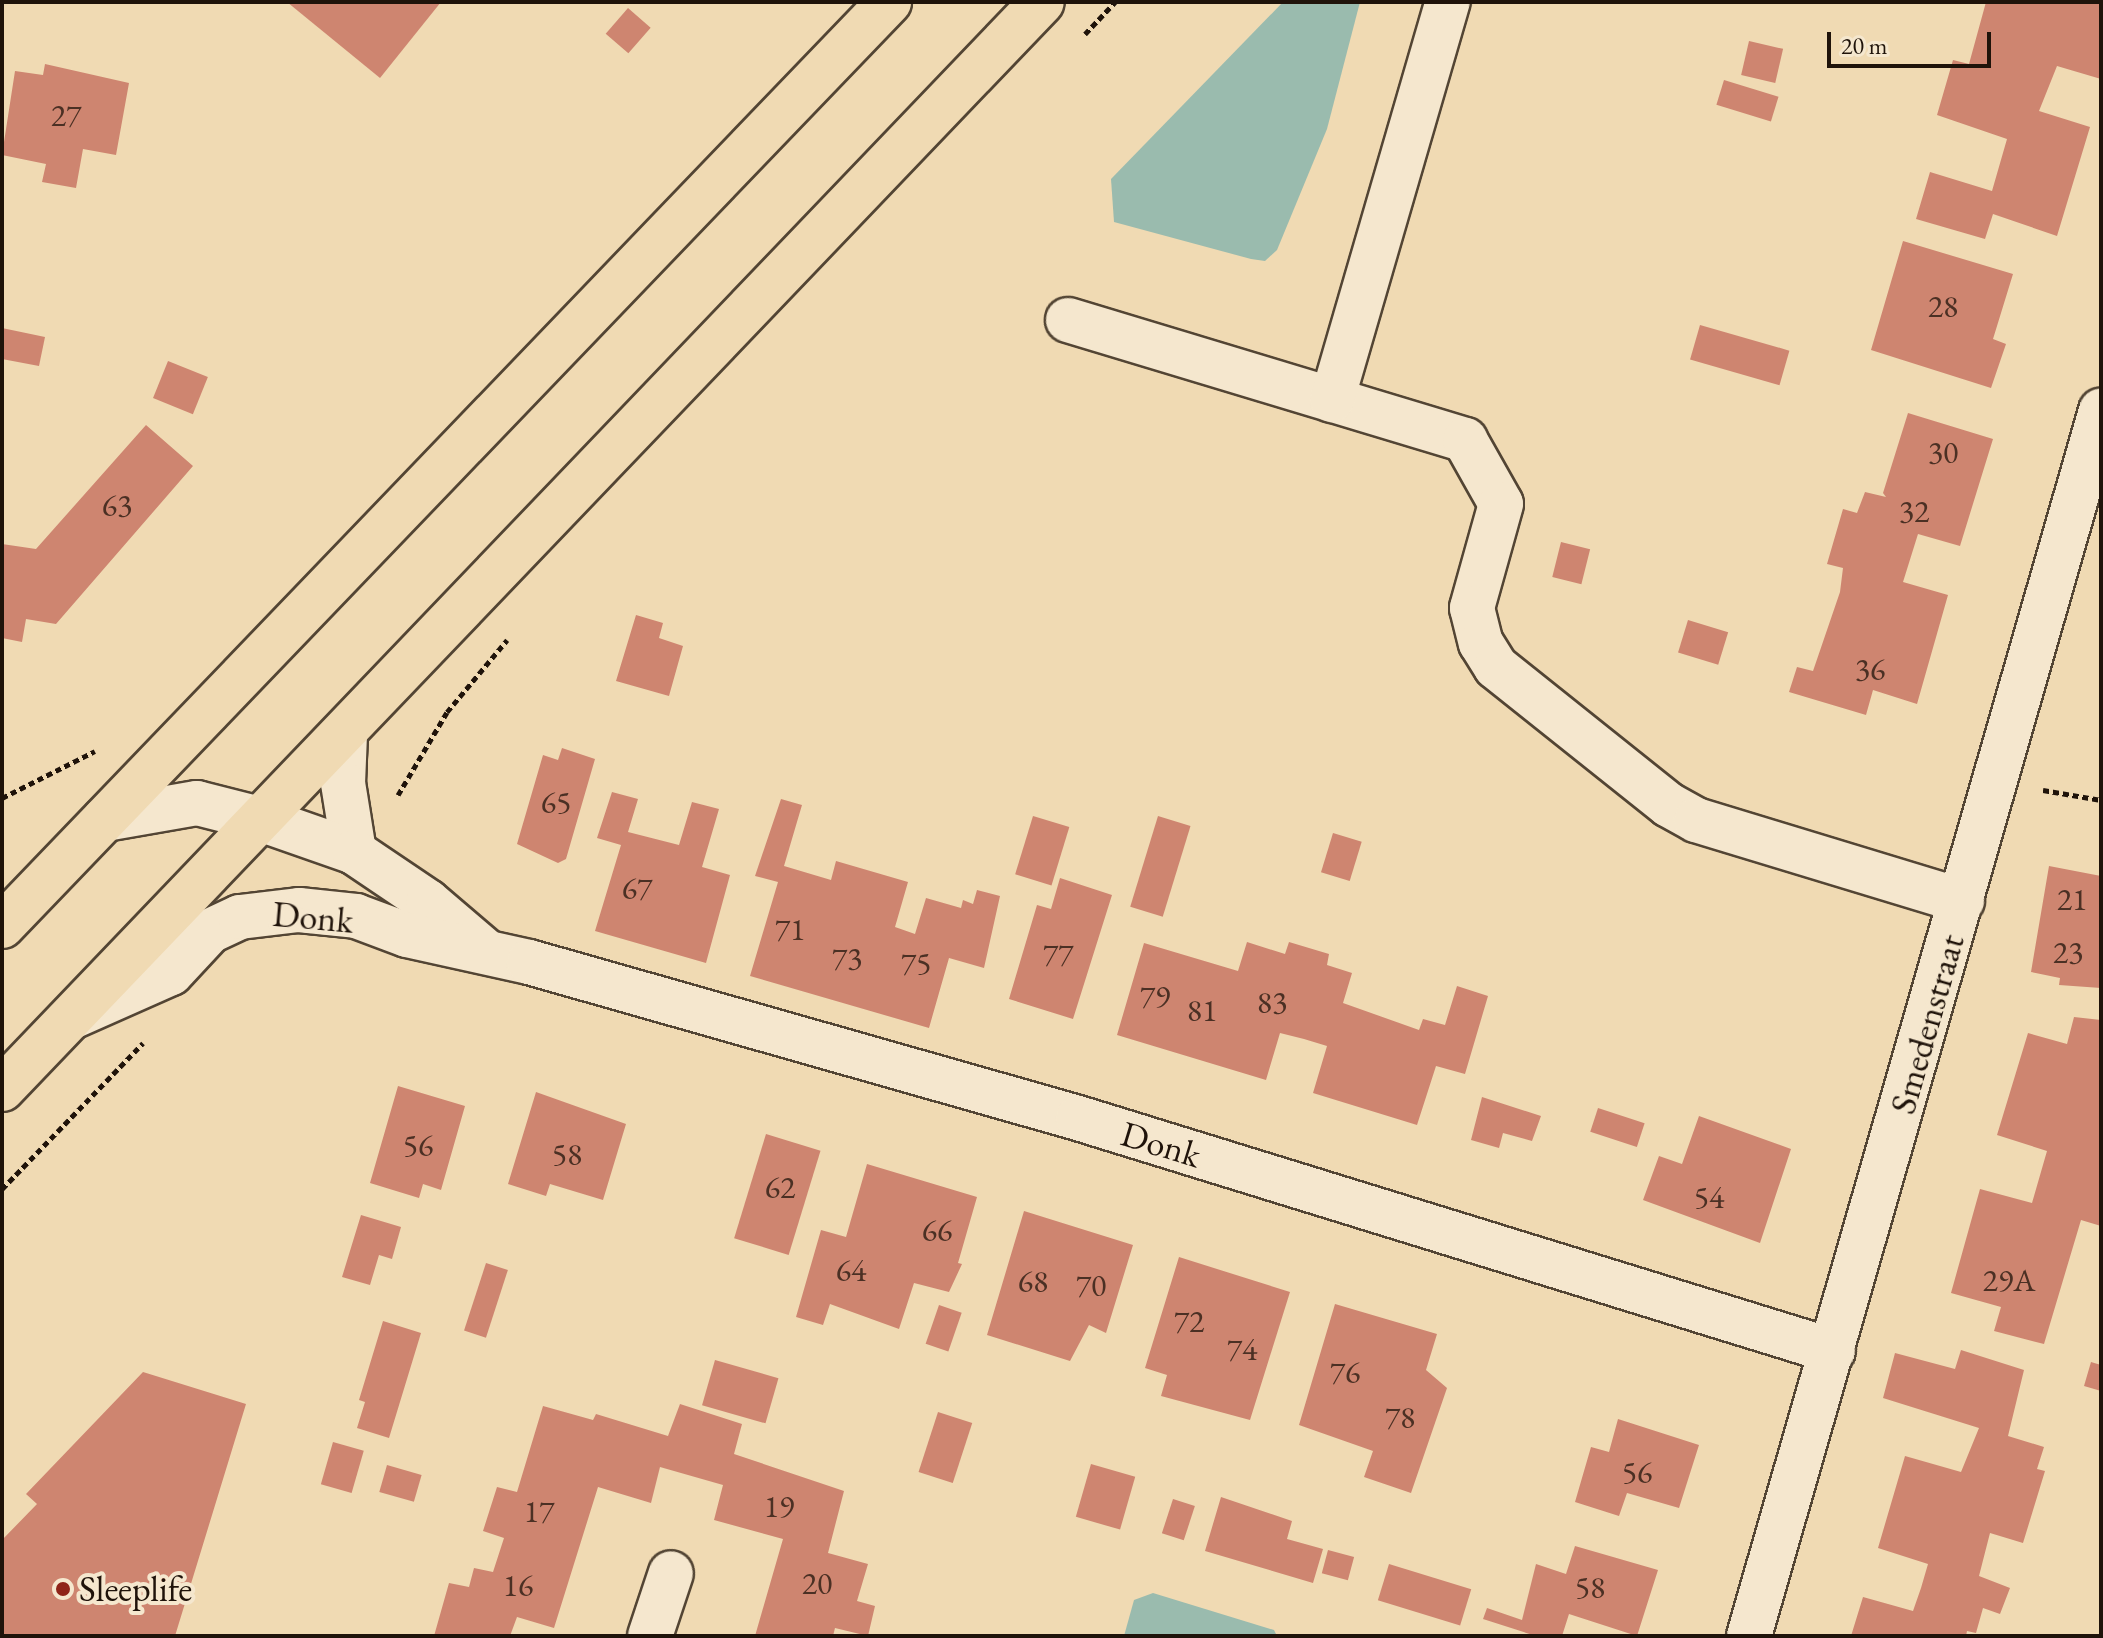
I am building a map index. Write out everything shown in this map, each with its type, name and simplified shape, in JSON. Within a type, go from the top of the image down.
[{"type":"highway","points":[[2,926],[889,2]]},
{"type":"highway","points":[[2,1089],[345,734],[1042,2]]},
{"type":"street","points":[[1332,400],[1448,2]]},
{"type":"street","points":[[1068,320],[1465,440],[1501,504],[1472,608],[1481,643],[1496,667],[1570,727],[1696,820],[1962,901]]},
{"type":"street","name":"Smedenstraat","points":[[1749,1636],[2101,411]]},
{"type":"street","name":"Donk","points":[[345,734],[343,783],[354,852]]},
{"type":"street","name":"Donk","points":[[105,819],[197,803],[260,819],[354,852],[428,902],[485,950]]},
{"type":"street","name":"Donk","points":[[72,1017],[171,973],[210,931],[260,911],[356,916],[407,935],[485,950],[1078,1118],[1833,1351]]},
{"type":"street","points":[[650,1636],[671,1573]]},
{"type":"path","points":[[1082,37],[1115,2]]},
{"type":"path","points":[[354,852],[392,804],[447,712],[510,636]]},
{"type":"path","points":[[1997,781],[2101,800]]},
{"type":"path","points":[[2,1189],[145,1041]]},
{"type":"shaded area","points":[[1283,2],[1360,2],[1327,129],[1277,250],[1265,261],[1251,259],[1114,222],[1111,179]]},
{"type":"shaded area","points":[[1153,1593],[1274,1630],[1277,1636],[1124,1636],[1134,1600]]},
{"type":"building","points":[[287,2],[441,2],[380,78]]},
{"type":"building","points":[[1986,2],[2101,2],[2101,79],[2057,66],[2039,111],[2090,127],[2057,236],[1993,214],[1985,239],[1916,219],[1930,172],[1992,191],[2007,139],[1937,115],[1953,60],[1969,64]]},
{"type":"building","points":[[628,8],[651,28],[628,53],[606,34]]},
{"type":"building","points":[[1749,41],[1783,49],[1775,83],[1741,75]]},
{"type":"building","points":[[45,64],[129,83],[116,155],[83,149],[76,188],[42,182],[46,164],[2,155],[15,71],[43,75]]},
{"type":"building","points":[[1724,80],[1779,97],[1771,122],[1716,105]]},
{"type":"building","points":[[1903,241],[2013,274],[1993,339],[2006,344],[1991,388],[1871,350]]},
{"type":"building","points":[[1700,325],[1789,351],[1779,385],[1690,360]]},
{"type":"building","points":[[2,328],[45,337],[39,366],[2,359]]},
{"type":"building","points":[[168,361],[208,377],[193,414],[153,398]]},
{"type":"building","points":[[1908,413],[1993,439],[1960,546],[1918,534],[1903,582],[1948,595],[1917,704],[1873,690],[1866,715],[1789,692],[1797,667],[1813,671],[1840,592],[1843,568],[1827,564],[1843,509],[1857,513],[1865,492],[1886,497],[1883,493]]},
{"type":"building","points":[[146,425],[193,466],[56,624],[26,619],[22,642],[2,638],[2,544],[36,549]]},
{"type":"building","points":[[1561,542],[1590,549],[1581,584],[1552,577]]},
{"type":"building","points":[[636,615],[663,623],[659,638],[683,646],[669,696],[616,681]]},
{"type":"building","points":[[1688,620],[1728,632],[1718,665],[1678,653]]},
{"type":"building","points":[[562,748],[595,759],[566,859],[558,863],[517,844],[543,755],[558,760]]},
{"type":"building","points":[[612,792],[638,799],[628,832],[679,845],[692,802],[719,809],[702,867],[730,875],[706,963],[595,931],[621,845],[597,838]]},
{"type":"building","points":[[781,799],[802,805],[784,866],[831,880],[836,861],[908,882],[895,927],[915,934],[926,898],[961,908],[963,900],[973,904],[977,890],[1000,896],[984,968],[949,958],[929,1028],[750,976],[778,882],[755,876]]},
{"type":"building","points":[[1033,816],[1069,827],[1052,885],[1015,874]]},
{"type":"building","points":[[1158,816],[1191,826],[1163,917],[1130,907]]},
{"type":"building","points":[[1333,833],[1362,842],[1350,881],[1321,872]]},
{"type":"building","points":[[2049,866],[2101,876],[2101,988],[2059,985],[2060,978],[2031,972]]},
{"type":"building","points":[[1060,878],[1112,895],[1073,1019],[1009,999],[1037,905],[1051,909]]},
{"type":"building","points":[[1247,942],[1285,954],[1289,942],[1329,954],[1327,965],[1352,973],[1343,1003],[1419,1030],[1423,1019],[1445,1025],[1457,986],[1488,996],[1465,1074],[1436,1066],[1417,1125],[1313,1093],[1327,1046],[1304,1039],[1280,1033],[1266,1080],[1117,1035],[1144,943],[1238,971]]},
{"type":"building","points":[[2074,1017],[2101,1020],[2101,1226],[2081,1220],[2044,1344],[1994,1331],[2001,1307],[1951,1293],[1980,1189],[2032,1203],[2047,1151],[1997,1135],[2028,1033],[2067,1044]]},
{"type":"building","points":[[398,1086],[465,1106],[441,1190],[423,1184],[419,1198],[370,1183]]},
{"type":"building","points":[[536,1092],[626,1124],[603,1200],[550,1184],[546,1196],[508,1184]]},
{"type":"building","points":[[1482,1097],[1541,1116],[1532,1141],[1503,1133],[1499,1148],[1471,1140]]},
{"type":"building","points":[[1598,1108],[1645,1123],[1637,1147],[1590,1132]]},
{"type":"building","points":[[1699,1116],[1791,1149],[1760,1243],[1643,1200],[1659,1156],[1682,1164]]},
{"type":"building","points":[[766,1134],[821,1151],[789,1255],[734,1238]]},
{"type":"building","points":[[867,1164],[977,1197],[958,1263],[962,1264],[949,1292],[914,1283],[899,1329],[830,1304],[823,1325],[796,1317],[821,1230],[846,1237]]},
{"type":"building","points":[[1024,1211],[1133,1245],[1106,1333],[1089,1325],[1070,1361],[987,1335]]},
{"type":"building","points":[[361,1215],[401,1227],[392,1259],[379,1255],[370,1285],[342,1277]]},
{"type":"building","points":[[1179,1257],[1290,1292],[1250,1420],[1161,1396],[1167,1375],[1145,1368]]},
{"type":"building","points":[[486,1263],[508,1270],[486,1338],[464,1331]]},
{"type":"building","points":[[1335,1304],[1437,1334],[1426,1370],[1447,1388],[1411,1493],[1364,1477],[1373,1451],[1299,1425]]},
{"type":"building","points":[[939,1305],[962,1313],[948,1352],[926,1344]]},
{"type":"building","points":[[383,1321],[421,1333],[389,1438],[357,1428],[365,1402],[359,1400]]},
{"type":"building","points":[[1961,1350],[2024,1370],[2008,1436],[2044,1447],[2037,1469],[2045,1471],[2023,1543],[1990,1533],[1979,1576],[2010,1588],[2000,1614],[1983,1608],[1976,1633],[1967,1631],[1966,1636],[1851,1636],[1863,1597],[1913,1611],[1921,1588],[1928,1564],[1878,1548],[1905,1456],[1961,1472],[1979,1428],[1883,1398],[1895,1353],[1955,1369]]},
{"type":"building","points":[[715,1360],[778,1378],[765,1423],[702,1405]]},
{"type":"building","points":[[2091,1362],[2101,1365],[2101,1391],[2084,1386]]},
{"type":"building","points":[[143,1372],[246,1404],[175,1636],[2,1636],[2,1540],[37,1504],[26,1494]]},
{"type":"building","points":[[680,1404],[742,1424],[734,1454],[844,1491],[828,1553],[868,1564],[857,1601],[875,1606],[868,1636],[835,1628],[833,1636],[755,1636],[783,1539],[714,1520],[723,1485],[660,1467],[651,1503],[598,1487],[554,1628],[517,1617],[510,1636],[434,1636],[449,1583],[469,1587],[474,1568],[493,1572],[504,1538],[483,1531],[497,1487],[517,1492],[543,1406],[593,1420],[596,1414],[668,1436]]},
{"type":"building","points":[[938,1412],[972,1423],[953,1483],[919,1472]]},
{"type":"building","points":[[1618,1419],[1699,1445],[1679,1508],[1627,1493],[1619,1516],[1575,1502],[1591,1447],[1609,1452]]},
{"type":"building","points":[[333,1442],[364,1451],[352,1493],[321,1484]]},
{"type":"building","points":[[1091,1464],[1135,1477],[1120,1530],[1076,1517]]},
{"type":"building","points":[[387,1465],[422,1475],[414,1502],[379,1492]]},
{"type":"building","points":[[1221,1497],[1292,1521],[1287,1539],[1323,1549],[1313,1583],[1205,1551]]},
{"type":"building","points":[[1173,1499],[1195,1506],[1184,1540],[1162,1533]]},
{"type":"building","points":[[1575,1546],[1658,1570],[1637,1636],[1569,1614],[1562,1636],[1536,1636],[1483,1619],[1487,1608],[1522,1620],[1536,1564],[1566,1574]]},
{"type":"building","points":[[1328,1550],[1354,1557],[1348,1580],[1322,1573]]},
{"type":"building","points":[[1389,1564],[1471,1589],[1460,1625],[1378,1600]]},
{"type":"place","name":"Sleeplife","points":[[63,1589]]}]
